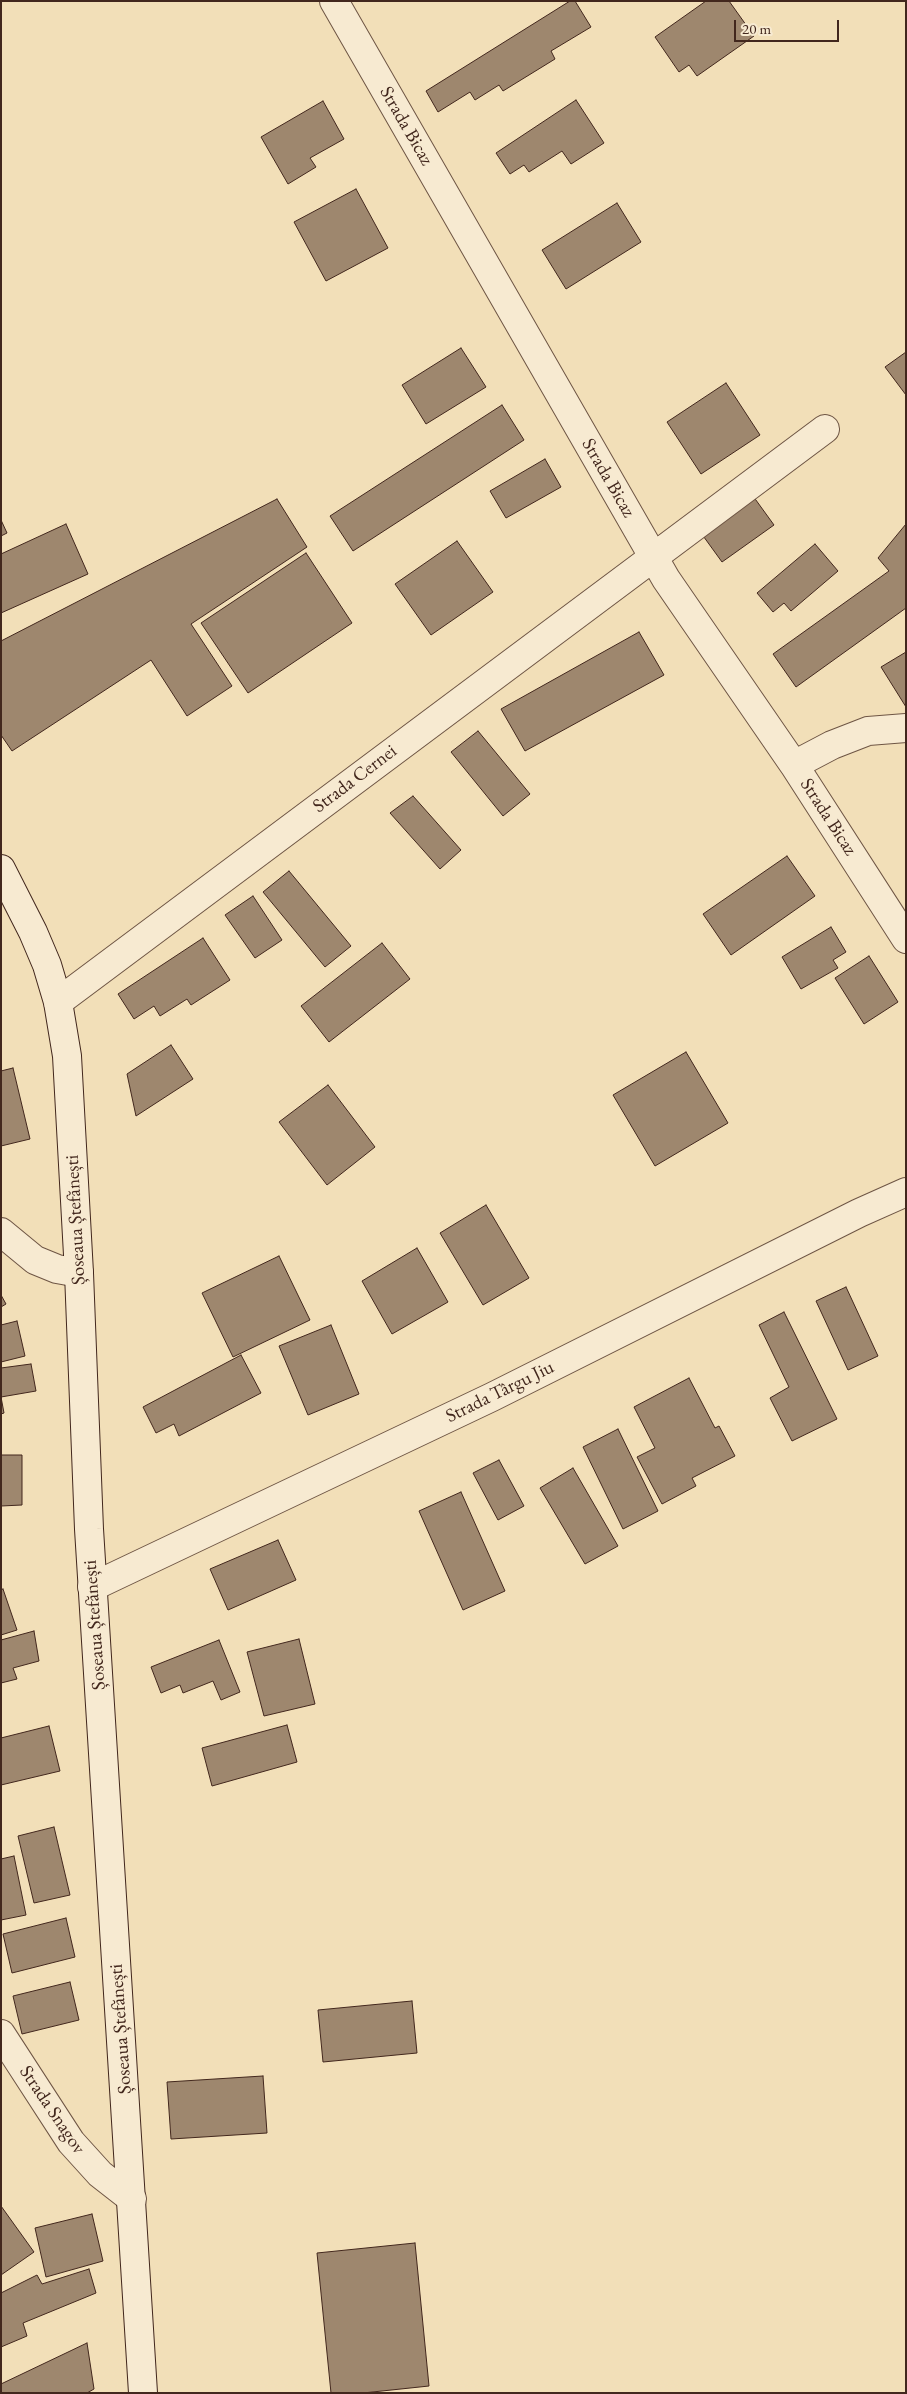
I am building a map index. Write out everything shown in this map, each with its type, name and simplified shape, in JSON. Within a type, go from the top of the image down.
[{"type":"street","name":"Strada Bicaz","points":[[334,1],[653,556],[794,765],[906,939]]},
{"type":"street","name":"Strada Cernei","points":[[58,1002],[825,429]]},
{"type":"street","points":[[794,765],[832,745],[868,731],[906,728]]},
{"type":"street","name":"Șoseaua Ștefănești","points":[[1,869],[33,932],[58,1002],[67,1056],[79,1273],[92,1587],[143,2393]]},
{"type":"street","name":"Strada Târgu Jiu","points":[[92,1587],[492,1397],[859,1213],[906,1192]]},
{"type":"street","points":[[1,1232],[35,1260],[57,1269],[79,1273]]},
{"type":"street","name":"Strada Snagov","points":[[1,2034],[71,2142],[100,2174],[132,2198]]},
{"type":"building","points":[[570,1],[575,1],[591,27],[551,51],[555,59],[503,91],[499,85],[475,100],[470,92],[438,112],[426,91]]},
{"type":"building","points":[[706,1],[729,1],[754,36],[697,76],[689,65],[679,72],[655,37]]},
{"type":"building","points":[[576,100],[604,143],[571,164],[562,151],[529,172],[524,165],[510,174],[496,153]]},
{"type":"building","points":[[323,101],[344,139],[310,158],[316,167],[288,184],[261,137]]},
{"type":"building","points":[[356,189],[388,248],[326,281],[294,222]]},
{"type":"building","points":[[617,203],[641,242],[566,289],[542,250]]},
{"type":"building","points":[[461,348],[486,387],[426,424],[402,385]]},
{"type":"building","points":[[906,352],[906,395],[885,367]]},
{"type":"building","points":[[726,383],[760,435],[701,474],[667,422]]},
{"type":"building","points":[[502,405],[524,440],[353,551],[330,516]]},
{"type":"building","points":[[545,459],[561,487],[506,518],[490,491]]},
{"type":"building","points":[[753,496],[774,525],[722,562],[701,533]]},
{"type":"building","points":[[277,499],[307,547],[191,624],[232,686],[187,716],[151,660],[12,751],[1,735],[1,641]]},
{"type":"building","points":[[1,520],[7,533],[1,536]]},
{"type":"building","points":[[66,524],[88,574],[1,613],[1,554]]},
{"type":"building","points":[[906,524],[906,608],[796,687],[773,654],[889,571],[878,558]]},
{"type":"building","points":[[457,541],[493,592],[431,635],[395,584]]},
{"type":"building","points":[[815,544],[838,571],[791,611],[784,603],[773,612],[757,593]]},
{"type":"building","points":[[306,553],[352,623],[248,693],[201,623]]},
{"type":"building","points":[[639,632],[664,675],[525,751],[501,709]]},
{"type":"building","points":[[906,652],[906,707],[881,667]]},
{"type":"building","points":[[478,731],[530,794],[503,816],[451,752]]},
{"type":"building","points":[[413,796],[461,850],[440,869],[390,813]]},
{"type":"building","points":[[787,856],[815,896],[731,955],[703,914]]},
{"type":"building","points":[[289,871],[351,946],[325,967],[263,892]]},
{"type":"building","points":[[253,896],[282,940],[255,958],[225,915]]},
{"type":"building","points":[[831,927],[846,952],[833,960],[838,968],[801,989],[782,957]]},
{"type":"building","points":[[203,938],[230,980],[191,1005],[187,999],[160,1016],[154,1006],[134,1019],[118,994]]},
{"type":"building","points":[[382,943],[410,979],[329,1042],[301,1006]]},
{"type":"building","points":[[869,956],[898,1002],[864,1024],[835,978]]},
{"type":"building","points":[[171,1045],[193,1079],[136,1116],[127,1074]]},
{"type":"building","points":[[686,1052],[728,1123],[655,1166],[613,1095]]},
{"type":"building","points":[[13,1068],[30,1139],[1,1146],[1,1071]]},
{"type":"building","points":[[328,1085],[375,1147],[327,1185],[279,1122]]},
{"type":"building","points":[[486,1205],[529,1278],[483,1305],[440,1233]]},
{"type":"building","points":[[417,1248],[448,1302],[392,1334],[362,1281]]},
{"type":"building","points":[[279,1256],[310,1320],[233,1357],[202,1293]]},
{"type":"building","points":[[846,1287],[878,1356],[848,1370],[816,1301]]},
{"type":"building","points":[[1,1295],[6,1304],[1,1307]]},
{"type":"building","points":[[784,1312],[837,1419],[792,1441],[770,1398],[789,1387],[759,1325]]},
{"type":"building","points":[[17,1321],[25,1356],[1,1362],[1,1325]]},
{"type":"building","points":[[331,1325],[359,1394],[308,1415],[279,1346]]},
{"type":"building","points":[[241,1355],[261,1393],[179,1436],[174,1424],[156,1433],[143,1407]]},
{"type":"building","points":[[31,1364],[36,1391],[1,1397],[1,1368]]},
{"type":"building","points":[[689,1378],[715,1428],[719,1426],[735,1456],[692,1478],[696,1486],[662,1504],[637,1457],[655,1448],[634,1407]]},
{"type":"building","points":[[1,1397],[4,1413],[1,1414]]},
{"type":"building","points":[[618,1429],[658,1511],[623,1529],[583,1447]]},
{"type":"building","points":[[1,1455],[22,1455],[22,1505],[1,1506]]},
{"type":"building","points":[[499,1460],[524,1506],[498,1520],[473,1473]]},
{"type":"building","points":[[573,1468],[618,1546],[585,1564],[540,1488]]},
{"type":"building","points":[[461,1492],[505,1591],[463,1610],[419,1511]]},
{"type":"building","points":[[278,1540],[296,1580],[228,1610],[210,1569]]},
{"type":"building","points":[[3,1589],[17,1630],[1,1635],[1,1590]]},
{"type":"building","points":[[34,1631],[39,1661],[13,1668],[17,1679],[1,1683],[1,1640]]},
{"type":"building","points":[[299,1639],[315,1704],[264,1716],[247,1652]]},
{"type":"building","points":[[219,1640],[240,1692],[221,1700],[213,1681],[183,1693],[180,1685],[161,1693],[151,1667]]},
{"type":"building","points":[[287,1725],[297,1762],[212,1786],[202,1748]]},
{"type":"building","points":[[49,1726],[60,1771],[1,1785],[1,1738]]},
{"type":"building","points":[[54,1827],[70,1895],[34,1903],[18,1836]]},
{"type":"building","points":[[14,1856],[26,1915],[1,1920],[1,1859]]},
{"type":"building","points":[[66,1918],[75,1957],[12,1973],[3,1934]]},
{"type":"building","points":[[70,1982],[79,2020],[22,2034],[13,1996]]},
{"type":"building","points":[[412,2001],[417,2053],[323,2062],[318,2010]]},
{"type":"building","points":[[263,2076],[267,2133],[171,2139],[167,2082]]},
{"type":"building","points":[[1,2206],[34,2252],[1,2275]]},
{"type":"building","points":[[92,2214],[103,2261],[46,2277],[35,2228]]},
{"type":"building","points":[[415,2243],[429,2386],[363,2393],[331,2393],[317,2253]]},
{"type":"building","points":[[89,2269],[96,2293],[23,2323],[27,2336],[1,2347],[1,2293],[37,2275],[42,2284]]},
{"type":"building","points":[[87,2343],[94,2389],[87,2393],[1,2393],[1,2384]]}]
